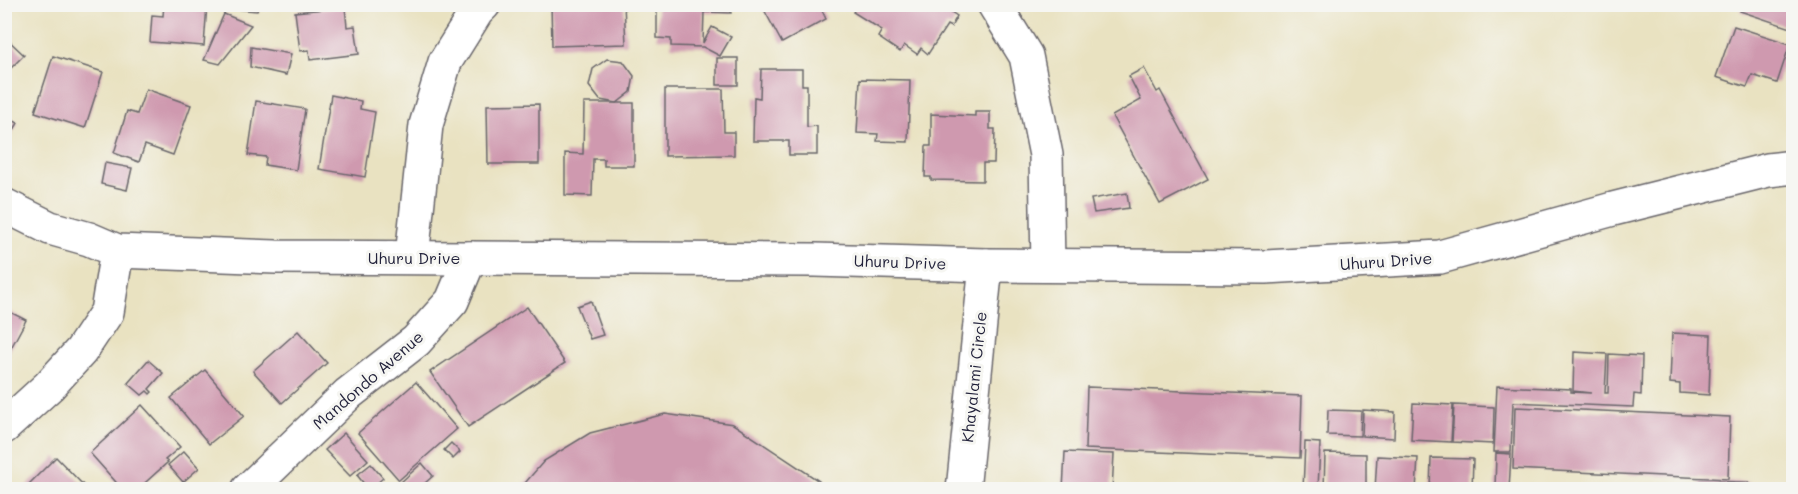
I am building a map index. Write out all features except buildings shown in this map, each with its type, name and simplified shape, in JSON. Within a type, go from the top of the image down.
[{"type":"street","points":[[412,257],[426,125],[445,62],[477,11],[484,4]]},
{"type":"street","points":[[994,4],[1026,56],[1046,155],[1048,265]]},
{"type":"street","name":"Uhuru Drive","points":[[4,205],[50,228],[89,239],[117,251],[276,257],[815,260],[986,265],[1266,267],[1440,257],[1529,231],[1702,186],[1768,170],[1794,168]]},
{"type":"street","points":[[4,427],[49,386],[81,351],[107,312],[117,251]]},
{"type":"street","name":"Mandondo Avenue","points":[[249,489],[348,394],[416,341],[452,301],[470,258]]},
{"type":"street","name":"Khayalami Circle","points":[[963,489],[986,265]]}]
